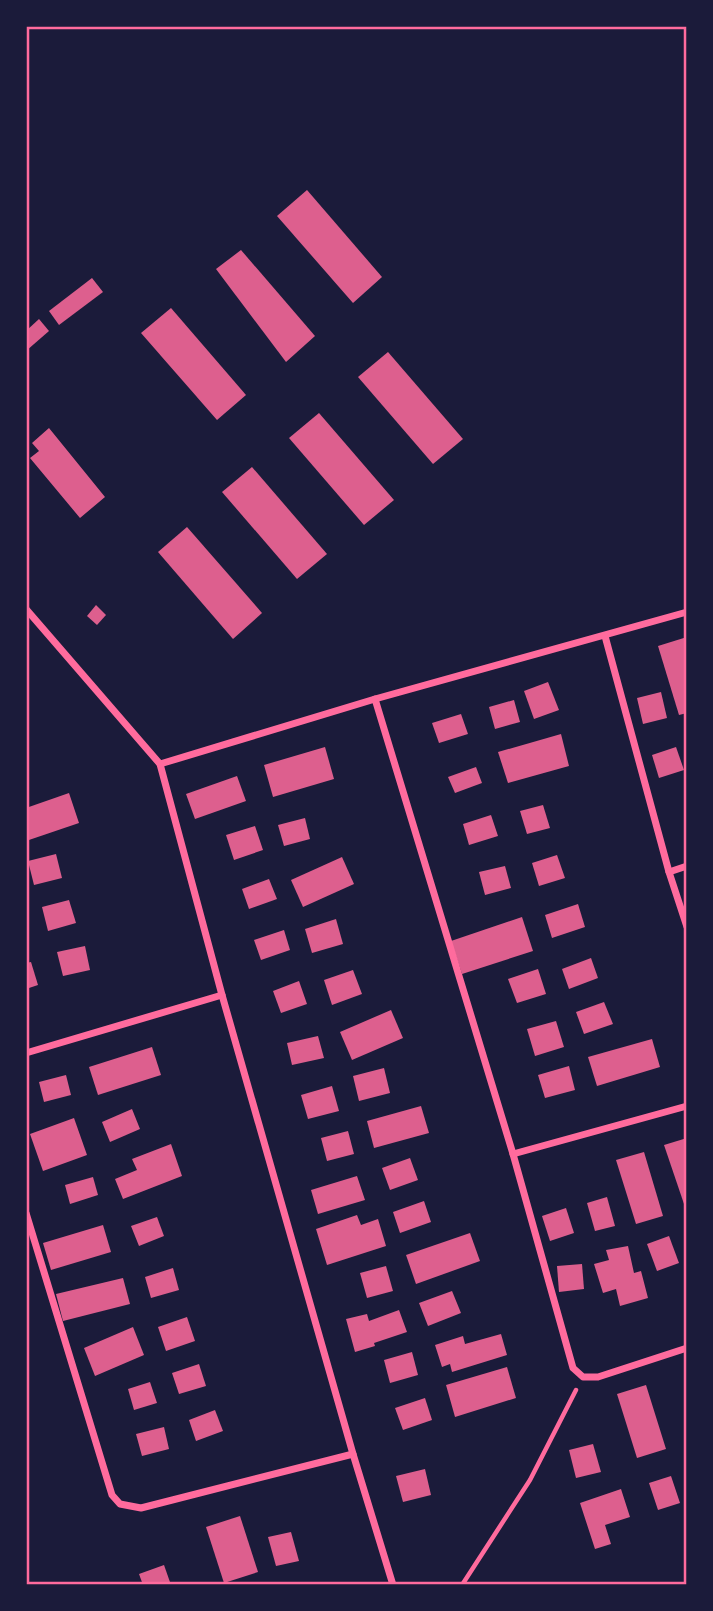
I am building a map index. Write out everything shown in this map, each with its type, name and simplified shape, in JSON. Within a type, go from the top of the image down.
[{"type":"street","points":[[26,609],[160,764],[222,995],[393,1585]]},
{"type":"street","points":[[160,764],[375,699],[687,612]]},
{"type":"street","points":[[605,636],[669,872],[687,926]]},
{"type":"street","points":[[375,699],[513,1154],[573,1368],[583,1377],[597,1377],[687,1348]]},
{"type":"street","points":[[669,872],[687,866]]},
{"type":"street","points":[[26,1054],[222,995]]},
{"type":"street","points":[[513,1154],[687,1106]]},
{"type":"street","points":[[26,1213],[111,1495],[120,1504],[141,1508],[353,1454]]},
{"type":"path","points":[[462,1585],[530,1480],[583,1377]]},
{"type":"building","points":[[307,190],[382,277],[353,303],[277,216]]},
{"type":"building","points":[[241,250],[315,336],[286,362],[216,269]]},
{"type":"building","points":[[92,278],[103,292],[59,325],[49,311]]},
{"type":"building","points":[[171,308],[246,395],[217,420],[141,333]]},
{"type":"building","points":[[39,319],[49,331],[26,351],[26,331]]},
{"type":"building","points":[[388,352],[463,439],[433,464],[358,377]]},
{"type":"building","points":[[319,413],[394,500],[364,525],[289,438]]},
{"type":"building","points":[[49,428],[105,497],[80,518],[30,458],[39,451],[32,443]]},
{"type":"building","points":[[252,467],[327,554],[297,579],[222,492]]},
{"type":"building","points":[[187,527],[262,613],[233,639],[158,552]]},
{"type":"building","points":[[96,605],[106,615],[97,625],[87,616]]},
{"type":"building","points":[[687,637],[687,713],[679,715],[658,646]]},
{"type":"building","points":[[548,682],[559,710],[534,719],[524,691]]},
{"type":"building","points":[[661,692],[667,718],[643,724],[637,698]]},
{"type":"building","points":[[514,700],[520,722],[495,729],[489,707]]},
{"type":"building","points":[[461,714],[468,734],[439,743],[432,723]]},
{"type":"building","points":[[561,734],[569,766],[508,783],[498,752]]},
{"type":"building","points":[[325,747],[334,779],[273,797],[264,765]]},
{"type":"building","points":[[676,747],[684,770],[659,778],[652,755]]},
{"type":"building","points":[[476,767],[482,783],[455,793],[448,777]]},
{"type":"building","points":[[237,776],[246,801],[195,819],[186,794]]},
{"type":"building","points":[[69,793],[79,823],[26,841],[26,808]]},
{"type":"building","points":[[543,805],[550,828],[527,834],[520,811]]},
{"type":"building","points":[[491,815],[498,836],[469,845],[463,824]]},
{"type":"building","points":[[305,818],[310,839],[284,846],[278,825]]},
{"type":"building","points":[[255,826],[263,850],[234,860],[226,835]]},
{"type":"building","points":[[56,854],[62,878],[34,885],[28,861]]},
{"type":"building","points":[[557,855],[565,878],[539,886],[532,863]]},
{"type":"building","points":[[342,857],[354,884],[303,907],[291,880]]},
{"type":"building","points":[[505,866],[511,888],[485,895],[479,872]]},
{"type":"building","points":[[269,879],[277,899],[249,909],[242,889]]},
{"type":"building","points":[[69,900],[76,923],[48,931],[42,907]]},
{"type":"building","points":[[578,904],[585,927],[552,938],[545,915]]},
{"type":"building","points":[[522,917],[533,951],[462,974],[451,941]]},
{"type":"building","points":[[336,919],[343,944],[312,953],[305,929]]},
{"type":"building","points":[[284,930],[290,950],[261,960],[254,940]]},
{"type":"building","points":[[85,946],[90,970],[63,976],[57,952]]},
{"type":"building","points":[[591,958],[598,978],[569,989],[562,969]]},
{"type":"building","points":[[31,962],[38,985],[26,989],[26,963]]},
{"type":"building","points":[[538,969],[546,994],[517,1003],[508,979]]},
{"type":"building","points":[[353,970],[362,994],[332,1005],[324,980]]},
{"type":"building","points":[[299,981],[307,1004],[281,1013],[273,991]]},
{"type":"building","points":[[604,1002],[613,1024],[584,1034],[576,1012]]},
{"type":"building","points":[[391,1010],[403,1038],[352,1060],[340,1032]]},
{"type":"building","points":[[556,1021],[564,1047],[535,1056],[527,1029]]},
{"type":"building","points":[[318,1036],[324,1058],[292,1065],[287,1043]]},
{"type":"building","points":[[652,1039],[660,1067],[597,1086],[588,1057]]},
{"type":"building","points":[[152,1047],[161,1075],[98,1095],[89,1067]]},
{"type":"building","points":[[569,1066],[575,1090],[545,1098],[538,1075]]},
{"type":"building","points":[[384,1068],[390,1093],[359,1101],[353,1076]]},
{"type":"building","points":[[66,1075],[71,1095],[44,1102],[39,1082]]},
{"type":"building","points":[[332,1086],[339,1111],[308,1119],[301,1095]]},
{"type":"building","points":[[421,1106],[429,1133],[374,1148],[367,1121]]},
{"type":"building","points":[[132,1109],[140,1129],[110,1142],[102,1122]]},
{"type":"building","points":[[74,1118],[87,1155],[43,1171],[30,1134]]},
{"type":"building","points":[[348,1131],[354,1154],[327,1161],[321,1138]]},
{"type":"building","points":[[687,1138],[687,1203],[684,1204],[664,1145]]},
{"type":"building","points":[[171,1144],[182,1176],[123,1199],[115,1179],[137,1170],[132,1159]]},
{"type":"building","points":[[644,1152],[663,1216],[636,1224],[616,1160]]},
{"type":"building","points":[[410,1158],[418,1180],[390,1190],[382,1168]]},
{"type":"building","points":[[357,1176],[365,1200],[318,1214],[311,1190]]},
{"type":"building","points":[[93,1177],[98,1195],[70,1204],[65,1185]]},
{"type":"building","points":[[607,1197],[615,1226],[595,1231],[587,1203]]},
{"type":"building","points":[[424,1201],[431,1222],[400,1233],[393,1212]]},
{"type":"building","points":[[566,1208],[574,1233],[550,1241],[542,1216]]},
{"type":"building","points":[[357,1215],[361,1225],[378,1219],[386,1246],[327,1265],[316,1229]]},
{"type":"building","points":[[157,1217],[164,1236],[139,1246],[131,1226]]},
{"type":"building","points":[[103,1225],[111,1252],[51,1270],[43,1243]]},
{"type":"building","points":[[470,1233],[480,1261],[416,1284],[406,1255]]},
{"type":"building","points":[[669,1236],[679,1263],[657,1271],[647,1244]]},
{"type":"building","points":[[628,1246],[634,1273],[641,1271],[648,1298],[620,1306],[616,1289],[603,1293],[594,1264],[609,1260],[606,1250]]},
{"type":"building","points":[[582,1264],[584,1289],[559,1292],[557,1266]]},
{"type":"building","points":[[386,1266],[393,1291],[367,1298],[360,1273]]},
{"type":"building","points":[[173,1268],[179,1290],[151,1298],[145,1277]]},
{"type":"building","points":[[123,1278],[130,1304],[63,1321],[56,1294]]},
{"type":"building","points":[[452,1291],[461,1313],[428,1326],[419,1303]]},
{"type":"building","points":[[399,1310],[407,1332],[355,1352],[346,1319],[367,1314],[369,1321]]},
{"type":"building","points":[[187,1317],[195,1341],[166,1351],[158,1327]]},
{"type":"building","points":[[133,1327],[144,1355],[95,1376],[84,1348]]},
{"type":"building","points":[[501,1334],[507,1355],[452,1372],[450,1364],[442,1367],[435,1345],[463,1336],[465,1344]]},
{"type":"building","points":[[412,1352],[418,1375],[390,1383],[384,1360]]},
{"type":"building","points":[[199,1364],[206,1386],[179,1394],[172,1373]]},
{"type":"building","points":[[507,1367],[516,1398],[455,1417],[446,1385]]},
{"type":"building","points":[[150,1382],[157,1403],[134,1410],[128,1389]]},
{"type":"building","points":[[646,1385],[666,1449],[637,1458],[617,1394]]},
{"type":"building","points":[[425,1398],[432,1420],[403,1430],[395,1408]]},
{"type":"building","points":[[215,1410],[223,1431],[196,1441],[189,1420]]},
{"type":"building","points":[[164,1427],[169,1449],[142,1456],[136,1434]]},
{"type":"building","points":[[593,1444],[601,1472],[576,1478],[569,1450]]},
{"type":"building","points":[[425,1469],[431,1495],[403,1502],[396,1476]]},
{"type":"building","points":[[671,1476],[680,1503],[658,1510],[649,1483]]},
{"type":"building","points":[[621,1489],[630,1517],[605,1525],[611,1544],[595,1549],[580,1503]]},
{"type":"building","points":[[240,1516],[258,1572],[224,1583],[206,1527]]},
{"type":"building","points":[[291,1532],[299,1561],[276,1566],[268,1537]]},
{"type":"building","points":[[164,1565],[171,1585],[143,1585],[139,1574]]}]
